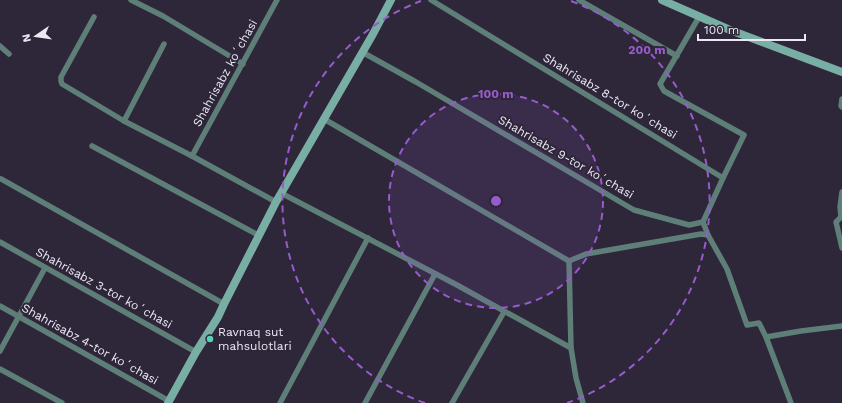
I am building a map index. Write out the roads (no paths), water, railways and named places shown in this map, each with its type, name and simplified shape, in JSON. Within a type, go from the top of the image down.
[{"type":"street","points":[[131,0],[163,16],[243,64]]},
{"type":"street","name":"Shahrisabz koʻchasi","points":[[192,156],[277,0]]},
{"type":"street","points":[[168,402],[196,352],[218,317],[258,235],[276,202],[391,0]]},
{"type":"street","name":"Shahrisabz 8-tor koʻchasi","points":[[431,0],[723,178]]},
{"type":"street","points":[[579,0],[677,56]]},
{"type":"street","points":[[662,0],[699,17],[842,72]]},
{"type":"street","points":[[94,17],[61,77],[61,81],[64,85],[124,121],[276,202]]},
{"type":"street","points":[[699,17],[677,56],[660,82],[661,88],[744,135],[703,222],[708,235],[727,269],[747,325],[759,323],[766,337],[791,403]]},
{"type":"street","points":[[124,121],[164,44]]},
{"type":"street","points":[[0,46],[9,54]]},
{"type":"street","name":"Shahrisabz 9-tor koʻchasi","points":[[362,52],[634,210],[689,226],[703,222]]},
{"type":"street","points":[[842,99],[842,107]]},
{"type":"street","points":[[324,119],[569,261]]},
{"type":"street","points":[[92,146],[258,235]]},
{"type":"street","points":[[1,179],[224,304]]},
{"type":"street","points":[[842,192],[840,207],[842,216],[836,222],[842,248]]},
{"type":"street","points":[[281,193],[457,285],[571,348]]},
{"type":"street","points":[[569,261],[586,254],[701,234],[708,235]]},
{"type":"street","points":[[280,403],[368,238]]},
{"type":"street","name":"Shahrisabz 3-tor koʻchasi","points":[[0,242],[196,352]]},
{"type":"street","points":[[569,261],[571,348],[576,378],[583,403]]},
{"type":"street","points":[[0,351],[45,268]]},
{"type":"street","points":[[365,403],[436,274]]},
{"type":"street","name":"Shahrisabz 4-tor koʻchasi","points":[[0,306],[168,402]]},
{"type":"street","points":[[452,403],[504,312]]},
{"type":"street","points":[[766,337],[842,326]]},
{"type":"street","points":[[0,369],[62,403]]},
{"type":"place","name":"Ravnaq sut mahsulotlari","points":[[210,339]]}]
